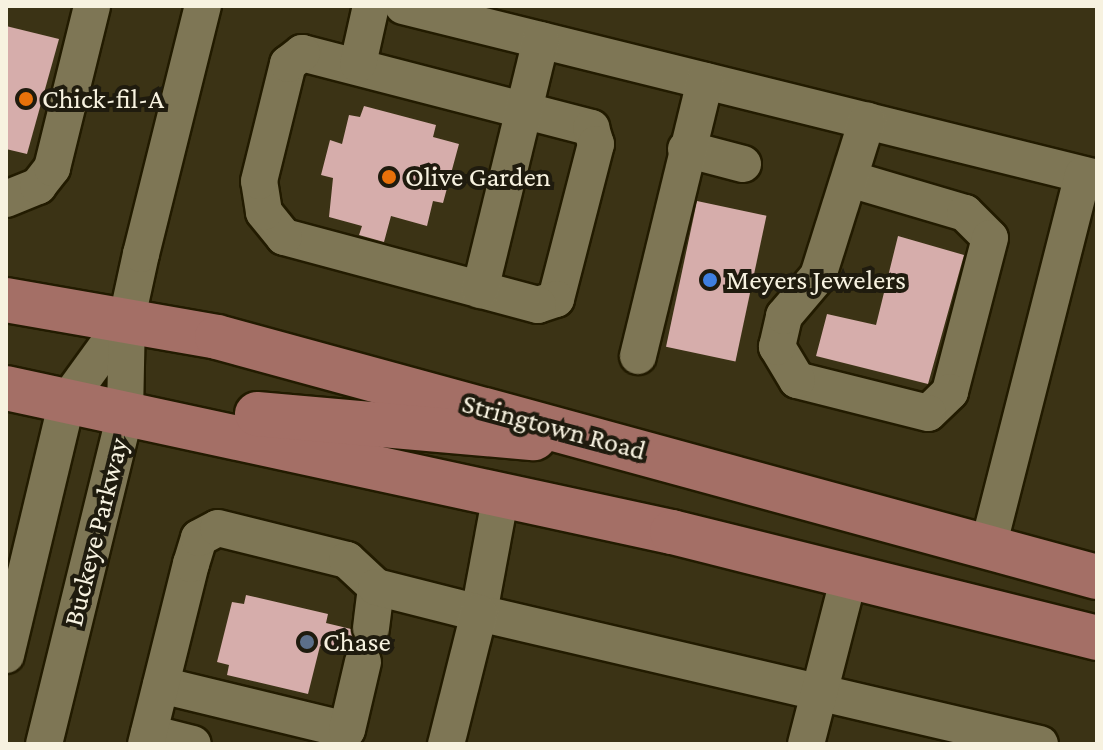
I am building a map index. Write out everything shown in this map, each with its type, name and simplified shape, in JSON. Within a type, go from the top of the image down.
[{"type":"main road","name":"Stringtown Road","points":[[6,300],[127,318],[587,435],[1097,577]]},
{"type":"main road","points":[[6,388],[67,401],[125,400],[495,439],[587,435]]},
{"type":"main road","points":[[125,400],[1097,638]]},
{"type":"street","points":[[6,199],[38,186],[52,168],[92,6]]},
{"type":"street","name":"Buckeye Parkway","points":[[44,744],[125,400],[127,318],[203,6]]},
{"type":"street","points":[[358,64],[371,6]]},
{"type":"street","points":[[403,6],[1090,177],[988,547]]},
{"type":"street","points":[[480,290],[527,108],[541,40]]},
{"type":"street","points":[[312,53],[527,108],[584,122],[596,136],[560,291],[538,305],[297,244],[264,212],[259,181],[288,64],[312,53]]},
{"type":"street","points":[[638,356],[705,81]]},
{"type":"street","points":[[850,179],[965,213],[990,238],[950,392],[928,413],[797,380],[781,362],[784,316],[818,276],[867,121]]},
{"type":"street","points":[[686,149],[743,164]]},
{"type":"street","name":"Buckeye Parkway","points":[[6,655],[67,401],[127,318]]},
{"type":"street","points":[[446,744],[479,613],[501,494]]},
{"type":"street","points":[[193,744],[148,738],[199,538],[218,528],[347,560],[376,587],[1040,744]]},
{"type":"street","points":[[806,744],[849,576]]},
{"type":"street","points":[[161,685],[347,730],[367,645],[376,587]]},
{"type":"building","name":"Chick-fil-A","points":[[6,26],[59,39],[27,154],[6,149]]},
{"type":"building","name":"Olive Garden","points":[[364,106],[436,125],[433,137],[459,144],[443,203],[433,201],[427,226],[391,216],[384,242],[359,235],[362,226],[329,217],[333,178],[321,175],[330,140],[342,144],[349,115],[360,117]]},
{"type":"building","name":"Meyers Jewelers","points":[[697,201],[766,216],[735,362],[666,347]]},
{"type":"building","points":[[898,236],[964,255],[928,384],[816,356],[827,314],[876,325]]},
{"type":"building","name":"Chase","points":[[246,595],[328,614],[326,623],[351,629],[356,642],[345,652],[320,646],[308,694],[227,675],[229,665],[217,662],[232,602],[244,604]]},
{"type":"place","name":"Chick-fil-A","points":[[26,99]]},
{"type":"place","name":"Olive Garden","points":[[389,177]]},
{"type":"place","name":"Meyers Jewelers","points":[[710,280]]},
{"type":"place","name":"Chase","points":[[307,642]]}]
